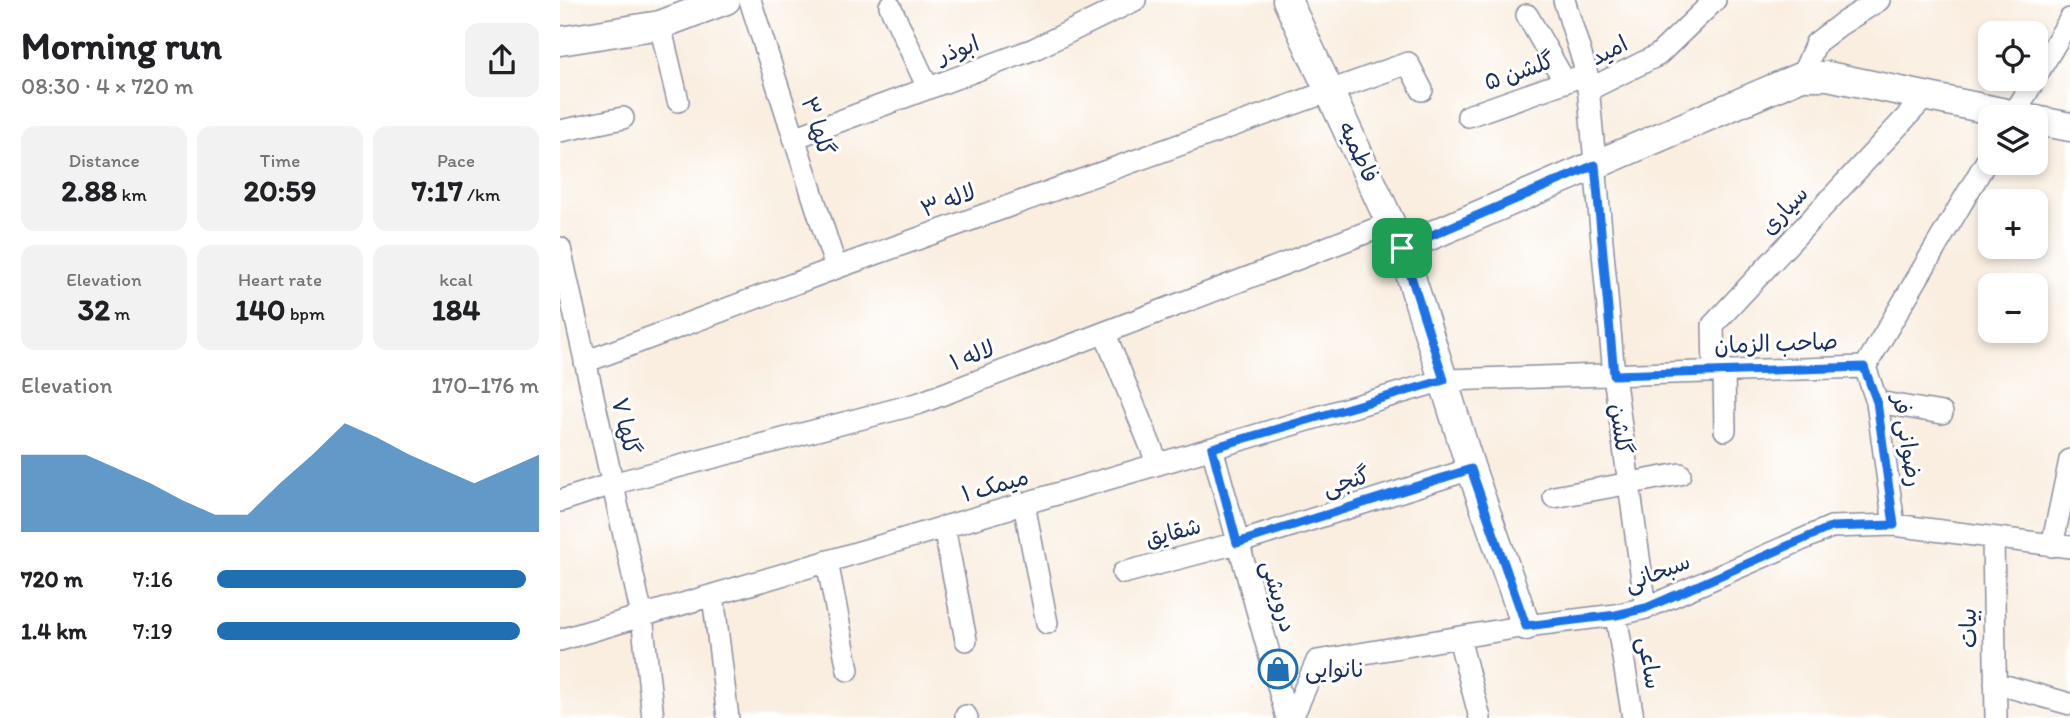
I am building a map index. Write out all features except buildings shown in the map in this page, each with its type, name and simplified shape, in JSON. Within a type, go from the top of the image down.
[{"type":"street","points":[[560,41],[660,25],[726,0]]},
{"type":"street","name":"گلها ۳","points":[[750,0],[836,268]]},
{"type":"street","name":"ابوذر","points":[[794,138],[1034,49],[1135,0]]},
{"type":"street","name":"فاطمیه","points":[[1287,0],[1397,236],[1471,469],[1526,626]]},
{"type":"street","name":"گلشن","points":[[1564,0],[1588,82],[1614,375],[1646,608]]},
{"type":"street","name":"امید","points":[[1588,82],[1658,55],[1715,0]]},
{"type":"street","points":[[1802,76],[1816,43],[1879,0]]},
{"type":"street","points":[[890,6],[928,89]]},
{"type":"street","points":[[1527,15],[1565,82]]},
{"type":"street","points":[[2048,56],[2070,19]]},
{"type":"street","points":[[660,25],[678,101]]},
{"type":"street","name":"لاله ۳","points":[[585,362],[836,268],[1408,63],[1422,90]]},
{"type":"street","points":[[1397,236],[1595,165],[1802,76],[1828,76],[1978,107]]},
{"type":"street","name":"گلشن ۵","points":[[1468,116],[1565,82],[1588,82]]},
{"type":"street","name":"سیاری","points":[[1725,430],[1713,324],[1926,96]]},
{"type":"street","points":[[560,131],[623,118]]},
{"type":"street","points":[[2048,123],[2070,127]]},
{"type":"street","name":"صاحب الزمان","points":[[1444,380],[1864,367],[1978,175]]},
{"type":"street","name":"لاله ۱","points":[[560,501],[612,484],[920,403],[1105,334],[1397,236]]},
{"type":"street","name":"گلها ۷","points":[[560,248],[567,310],[585,362],[642,616],[647,717]]},
{"type":"street","points":[[1105,334],[1155,457]]},
{"type":"street","name":"رضوانی فر","points":[[1864,367],[1877,402],[1894,525]]},
{"type":"street","name":"میمک ۱","points":[[560,640],[1444,380]]},
{"type":"street","points":[[1877,402],[1942,413]]},
{"type":"street","name":"درویشی","points":[[1212,448],[1289,718]]},
{"type":"street","points":[[2061,546],[2070,460]]},
{"type":"street","name":"گنجی","points":[[1237,543],[1471,469]]},
{"type":"street","points":[[1554,497],[1680,474]]},
{"type":"street","points":[[1024,503],[1048,623]]},
{"type":"street","name":"سبحانی","points":[[1289,718],[1317,661],[1526,626],[1616,615],[1646,608],[1831,527],[1894,525],[2061,546]]},
{"type":"street","points":[[944,527],[966,640]]},
{"type":"street","name":"بیات","points":[[1993,538],[1996,718]]},
{"type":"street","name":"شقایق","points":[[1124,573],[1237,543]]},
{"type":"street","points":[[828,561],[848,670]]},
{"type":"street","points":[[713,595],[728,718]]},
{"type":"street","name":"ساعی","points":[[1616,615],[1633,718]]},
{"type":"street","points":[[1459,638],[1480,718]]},
{"type":"street","points":[[1995,684],[2070,704]]},
{"type":"place","name":"نانوایی","points":[[1278,669]]},
{"type":"route","points":[[1595,165],[1614,375],[1864,367],[1877,402],[1894,525],[1831,527],[1646,608],[1616,615],[1526,626],[1471,469],[1237,543],[1212,448],[1444,380],[1402,248],[1595,165]]}]
